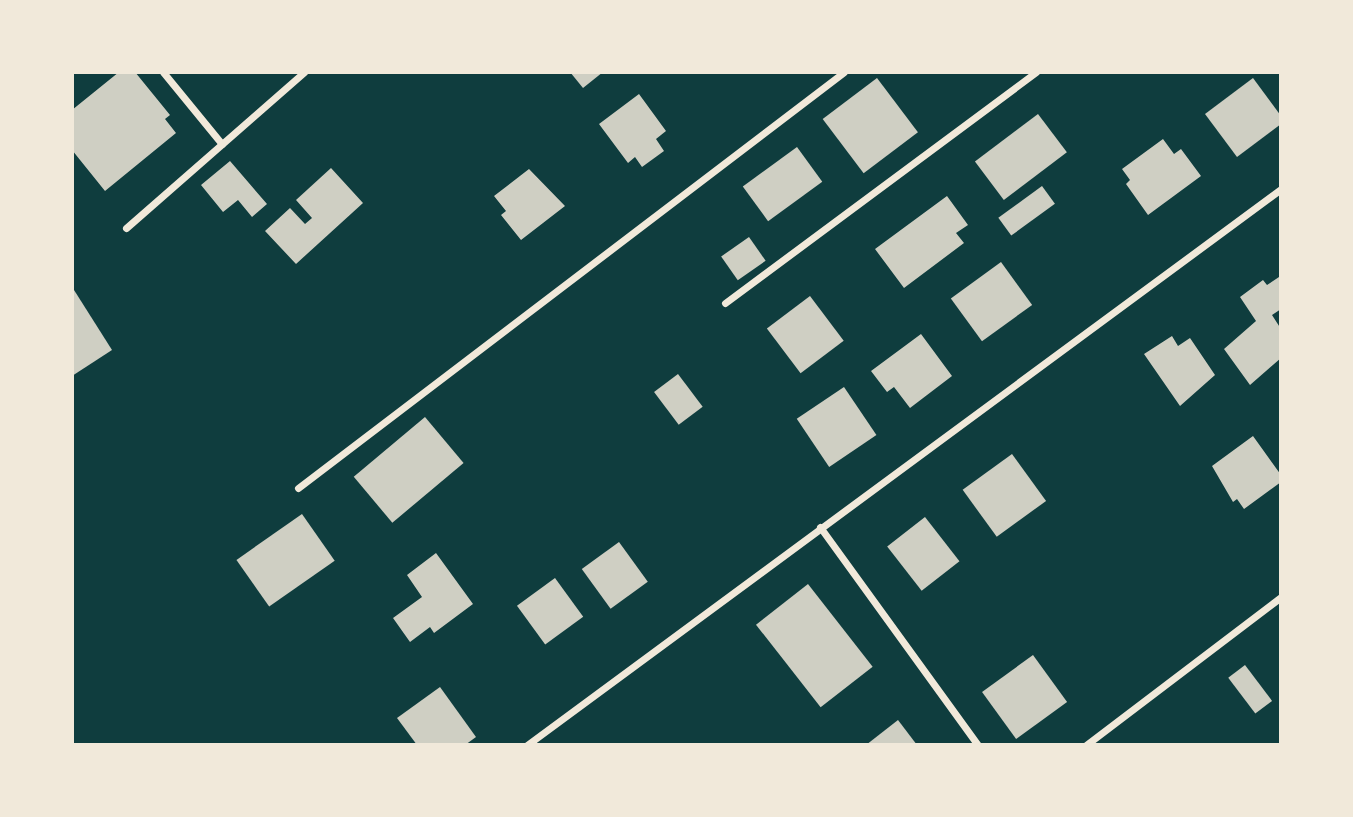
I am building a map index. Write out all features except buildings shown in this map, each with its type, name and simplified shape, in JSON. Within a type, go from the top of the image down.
[{"type":"street","points":[[163,72],[222,144]]},
{"type":"street","points":[[126,228],[304,72]]},
{"type":"street","points":[[298,488],[844,72]]},
{"type":"street","points":[[725,303],[1036,72]]},
{"type":"street","points":[[527,745],[1281,188]]},
{"type":"street","points":[[820,527],[978,745]]},
{"type":"street","points":[[1086,745],[1281,597]]}]
